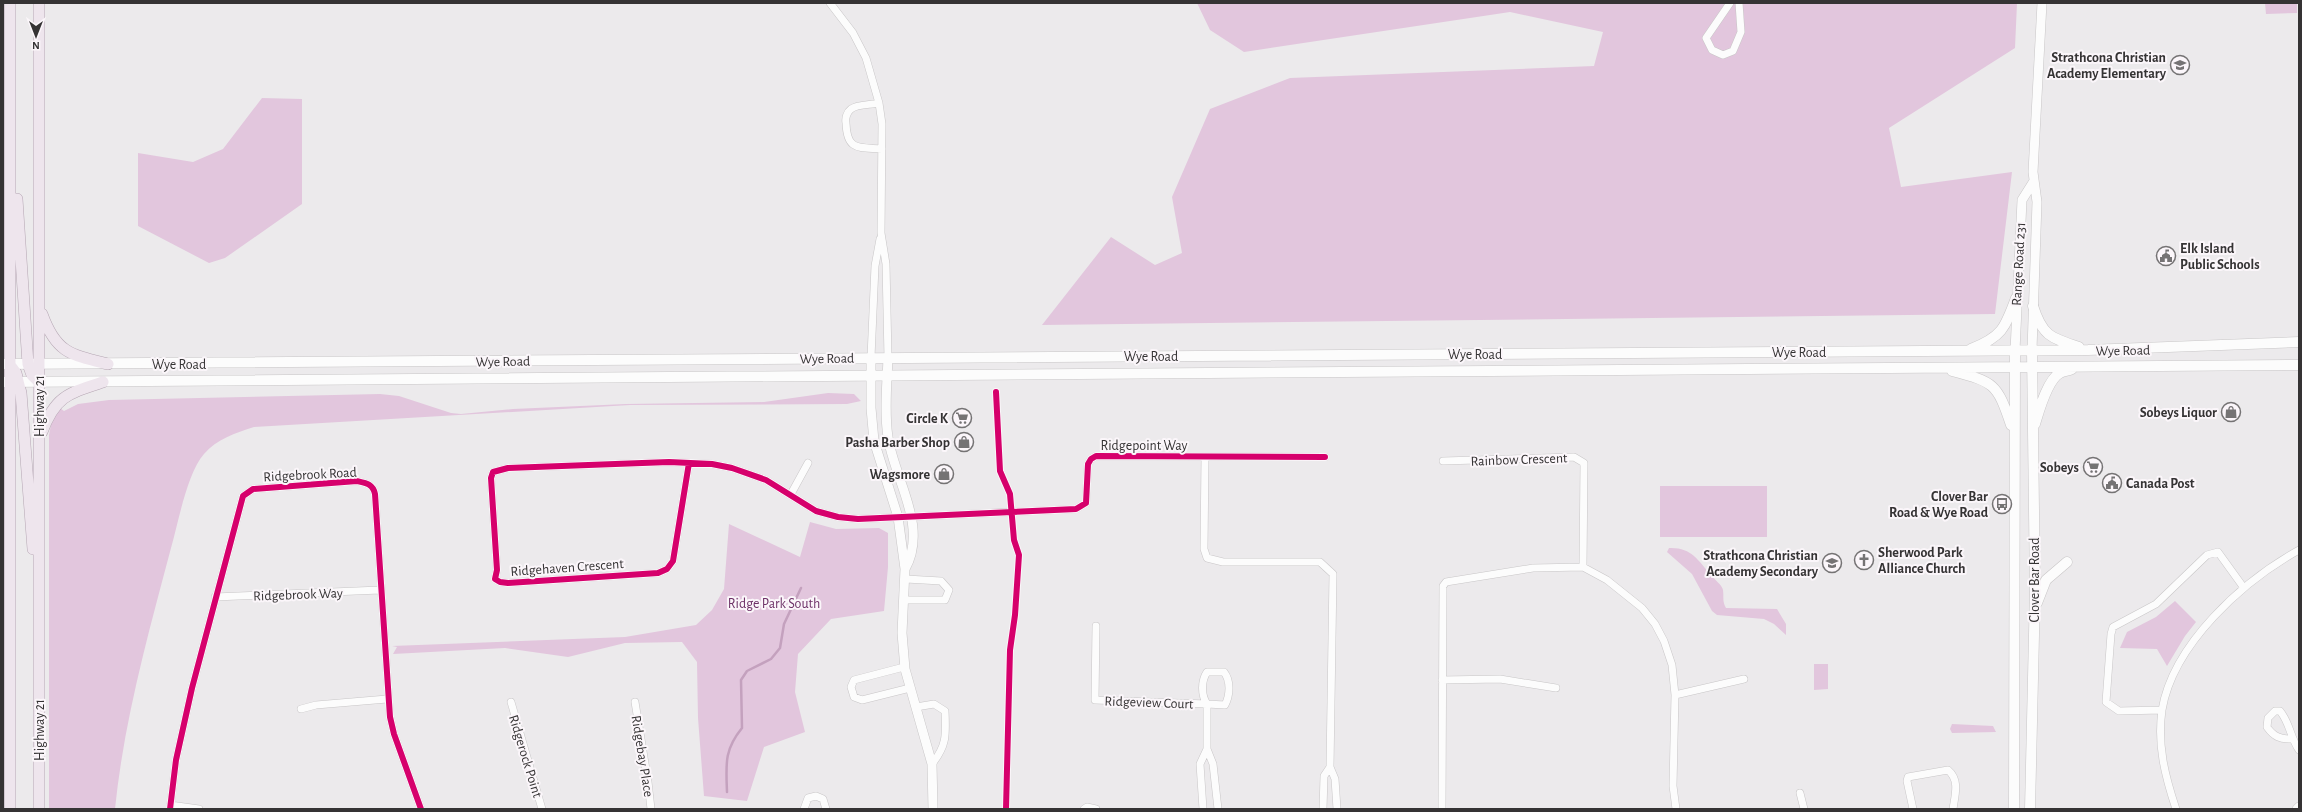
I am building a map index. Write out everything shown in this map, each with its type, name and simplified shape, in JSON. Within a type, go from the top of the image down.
[{"type":"main road","name":"Highway 21","points":[[10,3],[10,306],[6,364],[11,382],[10,809]]},
{"type":"main road","name":"Highway 21","points":[[39,3],[39,308],[34,364],[39,382],[39,809]]},
{"type":"main road","points":[[10,169],[17,203],[34,364]]},
{"type":"main road","points":[[1965,351],[1988,342],[1999,334],[2007,324],[2016,298]]},
{"type":"main road","points":[[3,319],[10,306]]},
{"type":"main road","points":[[2033,306],[2038,324],[2051,337],[2088,350]]},
{"type":"main road","points":[[39,308],[49,334],[57,344],[80,357],[108,364]]},
{"type":"main road","name":"Wye Road","points":[[6,364],[2015,351],[2088,350],[2299,342]]},
{"type":"main road","name":"Clover Bar Road","points":[[2030,809],[2034,608],[2032,350]]},
{"type":"main road","name":"Clover Bar Road","points":[[2014,809],[2015,351]]},
{"type":"main road","name":"Wye Road","points":[[11,382],[2299,365]]},
{"type":"main road","points":[[2032,431],[2045,395],[2055,378],[2059,374],[2080,366]]},
{"type":"main road","points":[[1940,367],[1980,378],[1995,388],[2002,398],[2014,431]]},
{"type":"main road","points":[[11,382],[32,544],[39,579]]},
{"type":"main road","points":[[39,440],[49,412],[58,403],[79,390],[103,382]]},
{"type":"main road","points":[[3,414],[11,431]]},
{"type":"main road","points":[[2034,608],[2046,580],[2067,562]]},
{"type":"street","points":[[830,3],[853,33],[866,58],[879,103],[882,124],[881,233],[875,266],[871,358],[874,441],[898,517],[906,579],[902,634],[904,667],[932,764],[933,809]]},
{"type":"street","points":[[1730,3],[1706,38],[1712,50],[1723,55],[1733,51],[1741,32],[1739,3]]},
{"type":"street","name":"Range Road 231","points":[[2032,350],[2037,202],[2034,181],[2042,3]]},
{"type":"street","points":[[879,103],[852,108],[848,112],[846,120],[847,138],[850,144],[857,147],[882,148]]},
{"type":"street","name":"Range Road 231","points":[[2015,351],[2016,298],[2022,200],[2034,181]]},
{"type":"street","points":[[881,233],[886,264],[888,437],[896,469],[907,497],[911,516],[911,556],[905,569]]},
{"type":"street","name":"Ridgepoint Way","points":[[911,516],[1076,509],[1086,503],[1088,464],[1091,459],[1096,456],[1325,457]]},
{"type":"street","name":"Ridgepoint Way","points":[[1205,457],[1204,549],[1207,558],[1223,562],[1320,562],[1332,574],[1330,767],[1335,780],[1337,809]]},
{"type":"street","name":"Rainbow Crescent","points":[[1443,461],[1574,457],[1584,462],[1583,567]]},
{"type":"street","name":"Ridgehaven Crescent","points":[[689,463],[673,561],[667,568],[658,573],[508,583],[500,582],[495,579],[497,570],[493,472],[508,468],[669,462],[689,463],[732,468],[766,480],[791,494],[816,511],[838,517],[858,519],[911,516]]},
{"type":"street","points":[[791,494],[808,463]]},
{"type":"street","name":"Ridgebrook Road","points":[[170,807],[176,760],[192,688],[238,508],[246,493],[253,489],[357,481],[369,484],[374,488],[388,699],[394,734],[421,809]]},
{"type":"street","points":[[2176,809],[2165,777],[2162,759],[2162,710],[2166,693],[2177,668],[2196,639],[2244,588],[2273,565],[2299,550]]},
{"type":"street","points":[[2162,710],[2119,711],[2106,702],[2111,634],[2113,627],[2156,604],[2212,552],[2218,552],[2244,588]]},
{"type":"street","points":[[1442,809],[1442,591],[1446,582],[1533,568],[1583,567],[1607,580],[1642,608],[1655,624],[1672,665],[1675,695],[1673,756],[1676,809]]},
{"type":"street","points":[[905,600],[945,600],[949,590],[941,581],[906,579]]},
{"type":"street","name":"Ridgebrook Way","points":[[215,597],[380,590]]},
{"type":"street","name":"Ridgeview Court","points":[[1096,626],[1095,700],[1207,704],[1225,705],[1228,698],[1228,678],[1224,672],[1207,672],[1203,677],[1202,698],[1207,704],[1207,749],[1200,764],[1203,809]]},
{"type":"street","points":[[904,667],[854,680],[851,688],[854,697],[862,700],[910,688]]},
{"type":"street","points":[[1442,680],[1500,679],[1556,688]]},
{"type":"street","points":[[1675,695],[1744,679]]},
{"type":"street","points":[[301,709],[316,705],[388,699]]},
{"type":"street","name":"Ridgerock Point","points":[[511,702],[542,809]]},
{"type":"street","name":"Ridgebay Place","points":[[635,702],[651,809]]},
{"type":"street","points":[[916,707],[934,704],[944,711],[945,741],[942,750],[932,764]]},
{"type":"street","points":[[2292,739],[2299,750]]},
{"type":"street","name":"Ridgeview Court","points":[[1207,749],[1214,764],[1218,809]]},
{"type":"street","name":"Ridgepoint Way","points":[[1323,809],[1324,776],[1330,767]]},
{"type":"street","points":[[1913,809],[1907,781],[1908,777],[1948,770],[1954,775],[1956,782],[1953,809]]},
{"type":"street","points":[[1800,793],[1804,809]]},
{"type":"street","points":[[804,809],[808,798],[816,796],[823,799],[826,809]]},
{"type":"street","points":[[170,807],[199,809]]},
{"type":"street","points":[[1084,809],[1087,807],[1096,809]]},
{"type":"green space","points":[[1197,3],[2017,3],[2015,48],[1889,128],[1901,187],[2012,172],[1995,314],[1042,325],[1111,237],[1155,265],[1182,253],[1172,197],[1210,109],[1290,78],[1594,66],[1603,32],[1510,12],[1244,52],[1210,30]]},
{"type":"green space","points":[[2265,3],[2297,3],[2297,13],[2266,14]]},
{"type":"green space","points":[[262,98],[302,99],[302,204],[225,258],[209,263],[138,226],[138,153],[193,162],[223,149]]},
{"type":"green space","points":[[828,393],[854,394],[861,401],[847,404],[630,405],[254,427],[221,440],[204,454],[198,463],[184,499],[138,678],[124,743],[115,809],[49,809],[49,435],[52,420],[60,408],[64,411],[78,404],[109,400],[380,394],[399,396],[451,413],[461,414],[513,409],[626,404],[764,402]]},
{"type":"green space","points":[[1660,486],[1767,486],[1767,537],[1660,537]]},
{"type":"green space","name":"Ridge Park South","points":[[810,522],[836,529],[879,528],[888,533],[888,567],[884,611],[831,619],[798,654],[795,692],[805,732],[764,747],[747,801],[704,796],[698,718],[697,662],[682,642],[625,643],[568,657],[505,648],[393,654],[397,647],[392,646],[625,637],[696,625],[712,610],[724,589],[729,524],[800,557]]},
{"type":"green space","points":[[1669,548],[1677,548],[1689,552],[1698,560],[1720,584],[1726,608],[1777,609],[1786,624],[1786,635],[1774,624],[1764,619],[1717,615],[1712,611],[1692,574],[1667,552]]},
{"type":"green space","points":[[2175,601],[2196,622],[2185,636],[2167,666],[2157,649],[2120,648],[2127,632],[2156,617]]},
{"type":"green space","points":[[1814,664],[1828,664],[1828,689],[1814,690]]},
{"type":"green space","points":[[1952,724],[1993,726],[1996,732],[1952,733],[1950,729]]},
{"type":"waterway","points":[[727,792],[727,758],[732,743],[742,728],[741,680],[747,671],[771,659],[780,648],[784,624],[801,588]]},
{"type":"cycle path","points":[[996,392],[1000,471],[1010,494],[1014,540],[1019,555],[1015,615],[1010,650],[1006,809]]},
{"type":"cycle path","points":[[689,463],[673,561],[667,569],[658,573],[508,583],[500,582],[495,579],[497,570],[491,478],[493,472],[508,468],[669,462],[712,464],[732,468],[766,480],[816,511],[838,517],[858,519],[1076,509],[1086,503],[1088,464],[1091,459],[1096,456],[1325,457]]},
{"type":"cycle path","points":[[170,809],[176,760],[192,688],[243,496],[253,489],[357,481],[371,486],[375,494],[390,717],[394,734],[421,809]]},
{"type":"place","name":"Strathcona Christian Academy Elementary","points":[[2180,65]]},
{"type":"place","name":"Elk Island Public Schools","points":[[2166,256]]},
{"type":"place","name":"Sobeys Liquor","points":[[2231,412]]},
{"type":"place","name":"Circle K","points":[[962,418]]},
{"type":"place","name":"Pasha Barber Shop","points":[[964,442]]},
{"type":"place","name":"Sobeys","points":[[2093,467]]},
{"type":"place","name":"Wagsmore","points":[[944,474]]},
{"type":"place","name":"Canada Post","points":[[2112,483]]},
{"type":"place","name":"Clover Bar Road & Wye Road","points":[[2002,504]]},
{"type":"place","name":"Sherwood Park Alliance Church","points":[[1864,560]]},
{"type":"place","name":"Strathcona Christian Academy Secondary","points":[[1832,563]]}]
